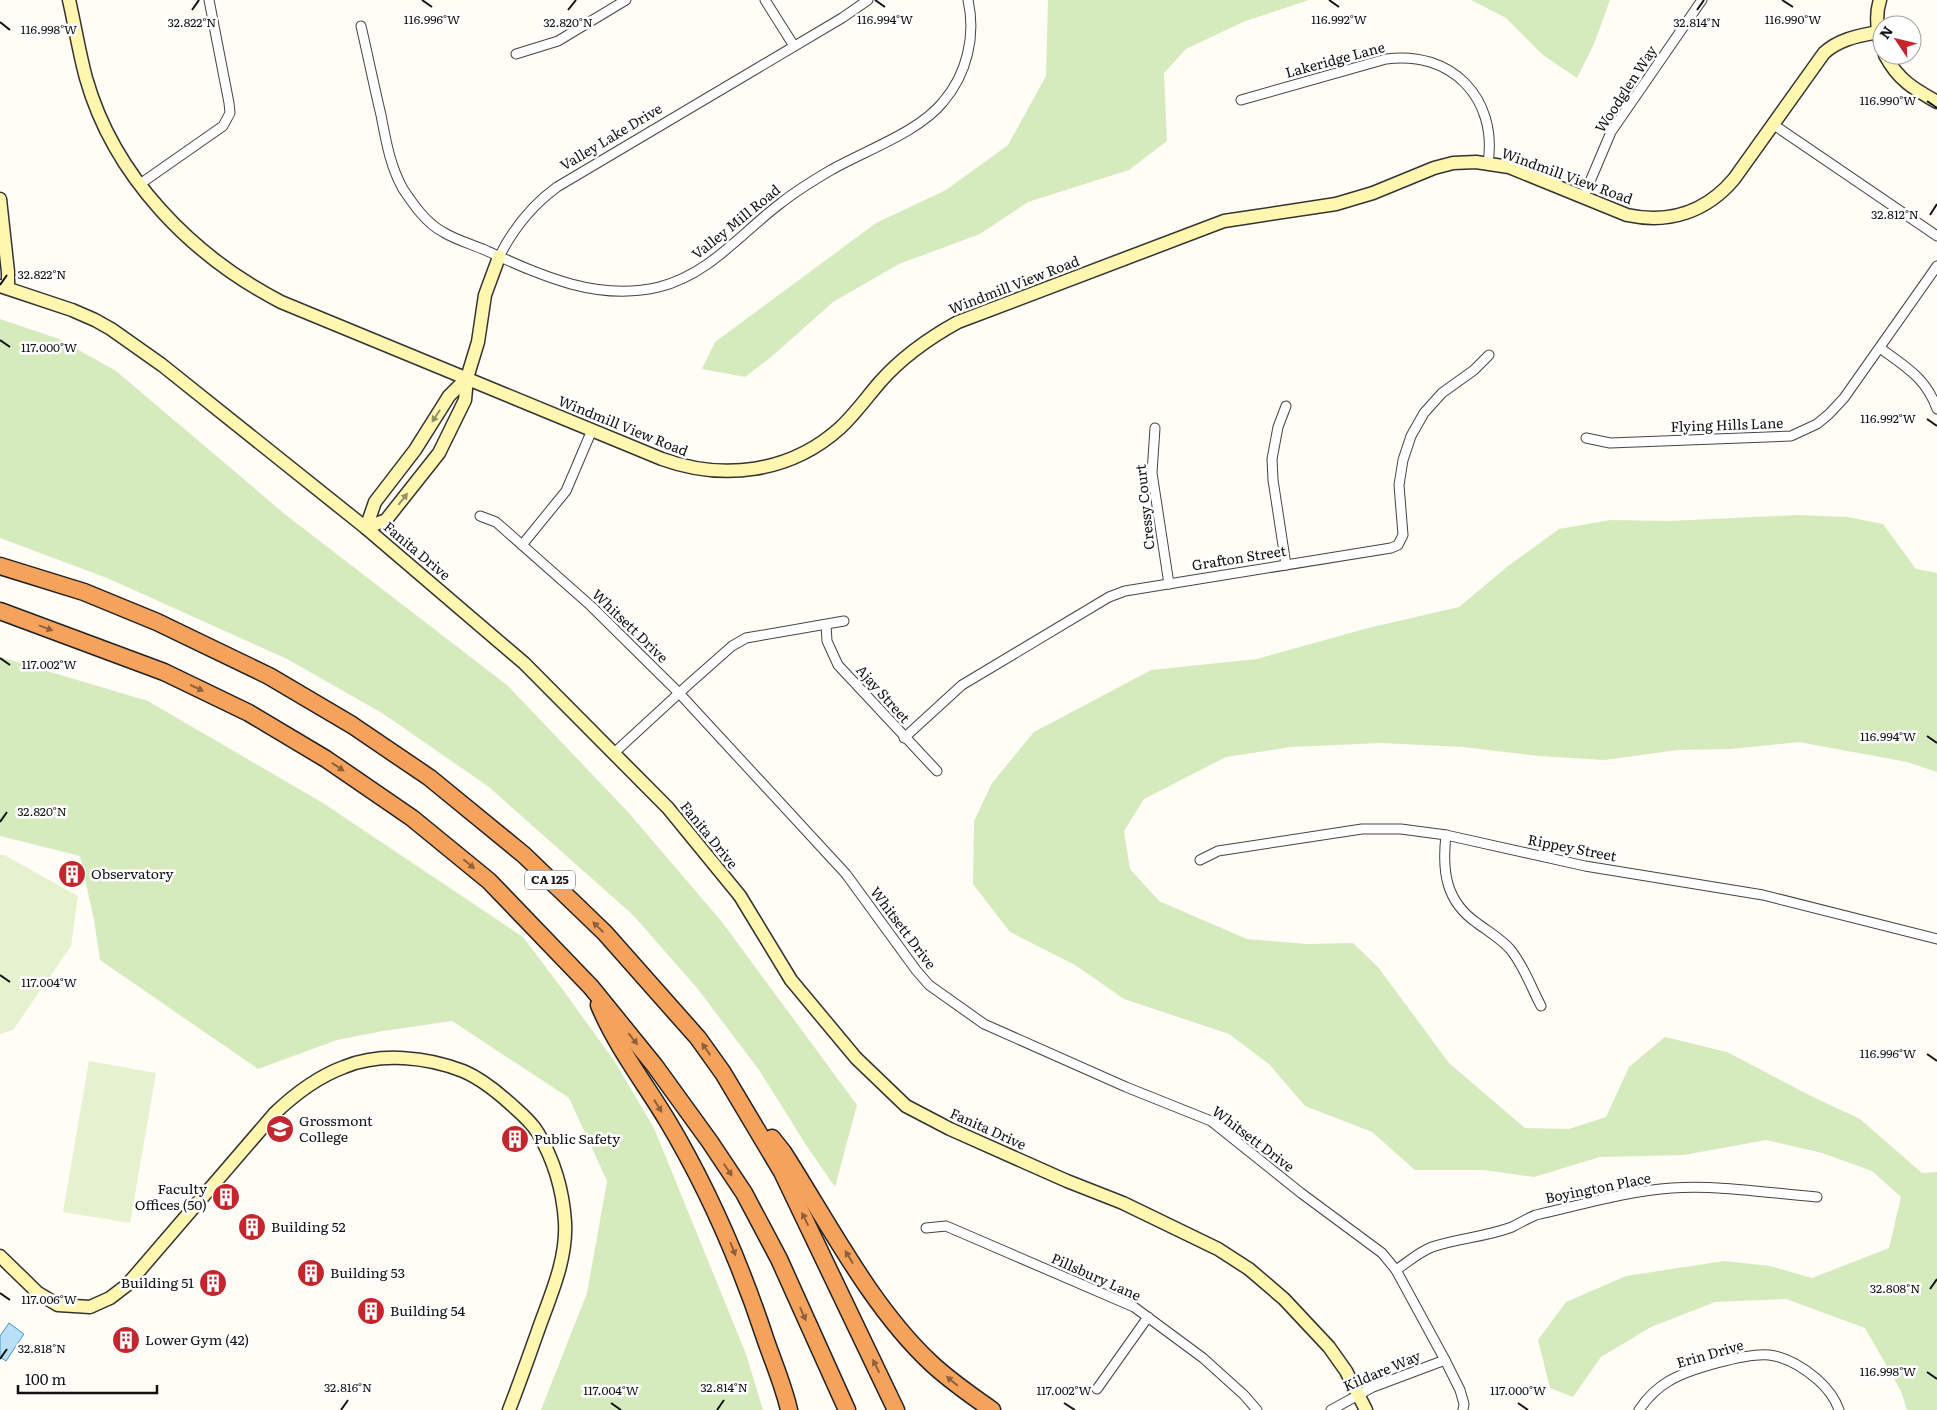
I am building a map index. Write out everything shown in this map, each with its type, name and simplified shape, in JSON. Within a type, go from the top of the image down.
[{"type":"highway","name":"CA 125","points":[[0,566],[84,592],[158,622],[269,676],[352,725],[430,778],[524,855],[605,933],[698,1038],[722,1073],[782,1172],[895,1408]]},
{"type":"highway","name":"CA 125","points":[[0,611],[164,672],[249,712],[326,759],[412,818],[489,881],[591,987],[655,1066],[744,1193],[779,1260],[846,1410]]},
{"type":"highway","points":[[591,987],[608,1028],[667,1120],[702,1182],[731,1243],[789,1410]]},
{"type":"highway","points":[[722,1073],[783,1152],[859,1273],[892,1320],[931,1363],[992,1410]]},
{"type":"street","name":"Windmill View Road","points":[[69,0],[86,79],[114,142],[140,184],[170,220],[222,266],[260,291],[290,306],[662,459],[690,468],[735,472],[778,464],[805,452],[830,436],[851,417],[880,381],[902,360],[928,340],[958,322],[1224,221],[1336,204],[1373,193],[1434,168],[1463,162],[1488,163],[1508,167],[1583,198],[1639,218],[1662,218],[1685,214],[1707,204],[1726,188],[1745,166],[1820,58],[1829,49],[1844,40],[1872,33]]},
{"type":"street","points":[[140,184],[223,126],[230,113],[230,103],[209,0]]},
{"type":"street","points":[[516,54],[558,41],[626,0]]},
{"type":"street","points":[[765,0],[794,46]]},
{"type":"street","name":"Valley Lake Drive","points":[[366,528],[386,520],[439,453],[465,400],[466,378],[478,342],[485,295],[499,257],[513,231],[540,200],[557,187],[868,0]]},
{"type":"street","name":"Valley Mill Road","points":[[361,26],[390,160],[402,187],[419,211],[442,232],[499,257],[574,286],[617,292],[647,290],[676,281],[696,272],[715,259],[781,202],[830,170],[909,129],[934,112],[951,92],[966,58],[971,24],[968,0]]},
{"type":"street","name":"Woodglen Way","points":[[1583,198],[1611,132],[1702,0]]},
{"type":"street","points":[[1877,15],[1880,0]]},
{"type":"street","name":"Lakeridge Lane","points":[[1240,100],[1386,59],[1408,58],[1429,61],[1458,77],[1466,84],[1478,101],[1487,120],[1489,131],[1488,163]]},
{"type":"street","points":[[1891,65],[1908,86],[1937,102]]},
{"type":"street","points":[[1774,124],[1937,236]]},
{"type":"street","points":[[0,199],[8,272],[4,287]]},
{"type":"street","name":"Flying Hills Lane","points":[[1586,438],[1610,443],[1791,436],[1817,424],[1844,398],[1937,266]]},
{"type":"street","name":"Fanita Drive","points":[[4,287],[72,310],[111,329],[162,365],[366,528],[524,663],[668,808],[740,896],[797,987],[856,1058],[906,1106],[950,1129],[1123,1203],[1218,1249],[1248,1268],[1301,1316],[1334,1355],[1346,1371],[1366,1410]]},
{"type":"street","points":[[1880,348],[1926,385],[1932,394],[1937,409]]},
{"type":"street","name":"Grafton Street","points":[[904,738],[962,685],[1109,597],[1125,591],[1391,548],[1398,545],[1403,535],[1399,485],[1400,472],[1412,436],[1424,413],[1442,393],[1474,370],[1489,355]]},
{"type":"street","name":"Valley Lake Drive","points":[[366,528],[375,502],[415,450],[449,396],[466,378]]},
{"type":"street","points":[[1286,406],[1278,426],[1272,459],[1273,480],[1286,565]]},
{"type":"street","name":"Cressy Court","points":[[1155,428],[1152,473],[1169,584]]},
{"type":"street","points":[[522,545],[566,491],[592,430]]},
{"type":"street","name":"Whitsett Drive","points":[[480,516],[496,522],[591,606],[679,693],[846,874],[929,985],[984,1024],[1126,1088],[1211,1121],[1301,1193],[1382,1253],[1396,1270],[1445,1360],[1460,1390],[1464,1404],[1463,1410]]},
{"type":"street","points":[[614,753],[732,646],[746,638],[844,621]]},
{"type":"street","name":"Ajay Street","points":[[826,625],[827,641],[838,665],[937,772]]},
{"type":"street","name":"Rippey Street","points":[[1200,860],[1218,851],[1362,829],[1401,829],[1446,835],[1585,866],[1763,895],[1937,939]]},
{"type":"street","points":[[1446,835],[1443,858],[1444,869],[1454,898],[1471,919],[1495,935],[1509,949],[1521,965],[1541,1006]]},
{"type":"street","points":[[0,1256],[38,1293],[58,1305],[90,1307],[110,1298],[128,1285],[276,1113],[294,1095],[315,1081],[345,1066],[365,1061],[402,1058],[422,1060],[463,1071],[501,1094],[528,1120],[538,1132],[561,1187],[565,1237],[560,1269],[509,1410]]},
{"type":"street","name":"Boyington Place","points":[[1396,1270],[1432,1247],[1478,1237],[1513,1226],[1536,1215],[1636,1193],[1671,1188],[1707,1187],[1817,1197]]},
{"type":"street","name":"Pillsbury Lane","points":[[926,1228],[946,1226],[1134,1307],[1203,1358],[1244,1395],[1257,1410]]},
{"type":"street","points":[[1097,1389],[1148,1317]]},
{"type":"street","name":"Erin Drive","points":[[1639,1410],[1652,1394],[1679,1376],[1743,1356],[1768,1355],[1787,1360],[1813,1376],[1832,1396],[1839,1410]]},
{"type":"street","name":"Kildare Way","points":[[1331,1410],[1358,1394],[1445,1360]]},
{"type":"green space","points":[[1048,0],[1309,0],[1243,22],[1186,49],[1164,73],[1167,141],[1129,170],[1028,202],[980,234],[899,264],[833,302],[770,358],[745,377],[702,369],[715,342],[876,223],[946,190],[1008,145],[1046,76]]},
{"type":"green space","points":[[1471,0],[1610,0],[1594,44],[1577,78],[1543,55],[1506,18]]},
{"type":"green space","points":[[0,319],[59,339],[116,371],[286,515],[507,685],[628,812],[722,922],[857,1105],[835,1187],[759,1070],[697,988],[633,915],[489,787],[382,713],[287,659],[107,578],[0,538]]},
{"type":"green space","points":[[1797,515],[1847,517],[1883,524],[1916,569],[1937,573],[1937,772],[1907,762],[1799,742],[1732,749],[1678,750],[1604,760],[1538,756],[1463,747],[1381,743],[1291,747],[1226,757],[1144,799],[1124,831],[1130,869],[1159,901],[1247,939],[1308,944],[1353,943],[1378,967],[1449,1063],[1525,1128],[1569,1129],[1606,1117],[1629,1067],[1665,1037],[1727,1052],[1811,1096],[1860,1119],[1922,1173],[1937,1172],[1937,1410],[1907,1410],[1901,1391],[1865,1328],[1786,1299],[1715,1302],[1651,1327],[1601,1357],[1573,1397],[1550,1388],[1538,1340],[1566,1302],[1626,1276],[1724,1261],[1770,1266],[1812,1278],[1889,1248],[1901,1197],[1872,1171],[1822,1153],[1766,1140],[1684,1155],[1600,1157],[1534,1177],[1484,1170],[1415,1170],[1372,1132],[1305,1106],[1269,1064],[1229,1034],[1124,999],[1075,965],[1010,932],[973,884],[974,821],[992,783],[1034,732],[1151,670],[1257,659],[1368,628],[1459,607],[1508,566],[1559,529],[1611,520],[1669,521]]},
{"type":"green space","points":[[0,657],[148,701],[323,803],[523,937],[615,1062],[654,1128],[746,1354],[763,1410],[541,1410],[587,1293],[607,1181],[569,1098],[452,1021],[337,1040],[258,1069],[100,960],[94,920],[80,856],[0,836]]},
{"type":"green space","points":[[0,855],[4,855],[78,896],[71,946],[13,1030],[0,1034]]},
{"type":"green space","points":[[89,1061],[156,1073],[130,1223],[63,1212]]},
{"type":"water","points":[[9,1323],[24,1334],[6,1361],[0,1357],[0,1336]]},
{"type":"place","name":"Observatory","points":[[72,874]]},
{"type":"place","name":"Grossmont College","points":[[280,1129]]},
{"type":"place","name":"Public Safety","points":[[515,1139]]},
{"type":"place","name":"Faculty Offices (50)","points":[[226,1197]]},
{"type":"place","name":"Building 52","points":[[252,1227]]},
{"type":"place","name":"Building 53","points":[[311,1273]]},
{"type":"place","name":"Building 51","points":[[213,1283]]},
{"type":"place","name":"Building 54","points":[[371,1311]]},
{"type":"place","name":"Lower Gym (42)","points":[[126,1340]]}]
